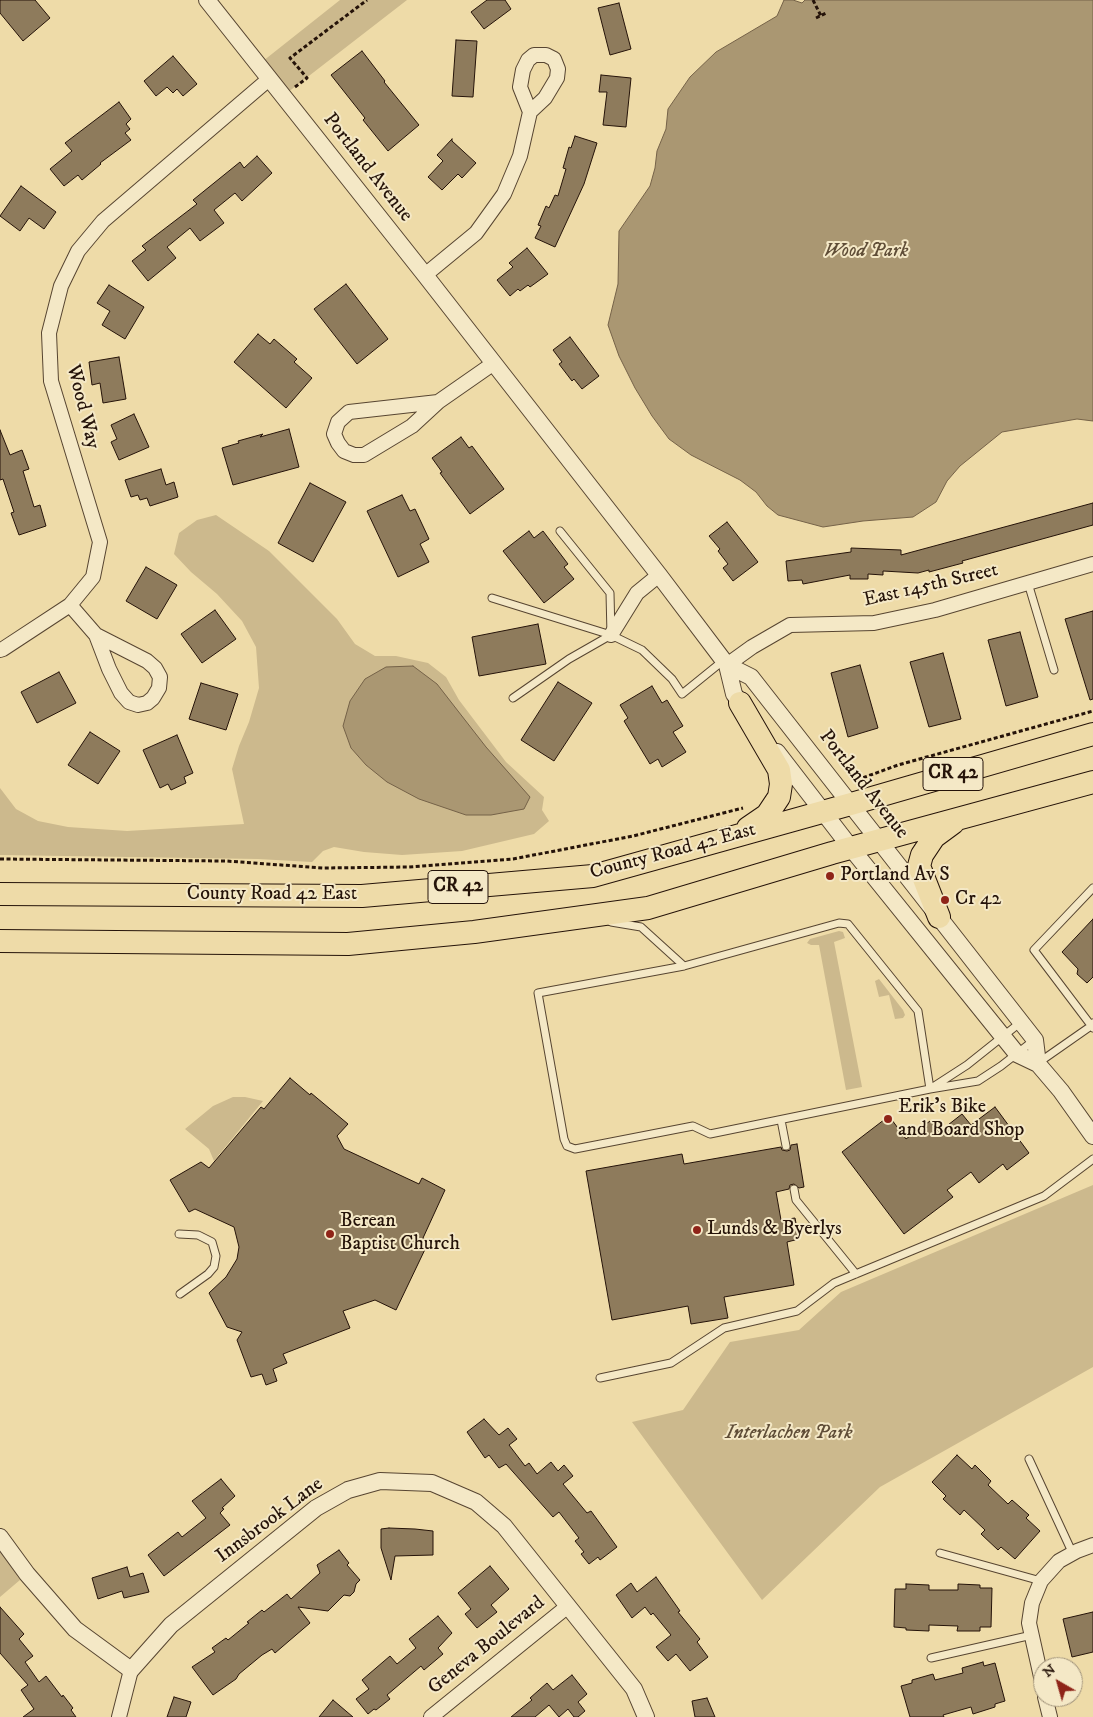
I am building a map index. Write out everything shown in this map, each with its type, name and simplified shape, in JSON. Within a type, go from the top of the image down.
[{"type":"highway","points":[[728,838],[767,815],[779,797],[781,784],[779,770],[740,703]]},
{"type":"highway","name":"County Road 42 East","points":[[0,894],[372,895],[594,876],[1093,734]]},
{"type":"highway","name":"County Road 42 East","points":[[0,941],[348,944],[474,932],[648,908],[878,840],[1093,782]]},
{"type":"highway","points":[[939,917],[919,866],[922,855],[934,837],[960,818]]},
{"type":"street","name":"Portland Avenue","points":[[207,0],[659,575],[725,663],[734,694],[740,703],[851,848],[1017,1054],[1038,1064],[1061,1091],[1093,1136]]},
{"type":"street","name":"Wood Way","points":[[0,650],[3,650],[70,604],[93,577],[100,542],[50,381],[49,333],[61,286],[78,251],[103,221],[269,78]]},
{"type":"street","points":[[425,275],[476,233],[504,194],[520,156],[530,112]]},
{"type":"street","points":[[438,402],[349,412],[338,422],[334,434],[344,451],[354,455],[364,455],[412,426],[438,402],[494,363]]},
{"type":"street","name":"East 145th Street","points":[[725,663],[790,625],[874,623],[934,610],[1093,564]]},
{"type":"street","points":[[611,635],[637,593],[659,575]]},
{"type":"street","points":[[70,604],[96,635],[109,669],[122,694],[129,702],[138,705],[147,703],[153,698],[159,688],[160,678],[154,668],[147,661],[96,635]]},
{"type":"street","name":"Portland Avenue","points":[[725,663],[751,677],[1036,1040]]},
{"type":"street","points":[[1036,1040],[1038,1064]]},
{"type":"street","name":"Innsbrook Lane","points":[[119,1717],[131,1670],[171,1625],[316,1508],[348,1490],[380,1481],[432,1484],[476,1502],[504,1526],[634,1689],[646,1717]]},
{"type":"street","points":[[0,1536],[27,1574],[75,1629],[131,1670]]},
{"type":"street","points":[[1037,1657],[1029,1623],[1032,1603],[1041,1581],[1059,1561],[1093,1545]]},
{"type":"street","name":"Geneva Boulevard","points":[[431,1717],[568,1606]]},
{"type":"lane","points":[[560,531],[610,593],[611,635]]},
{"type":"lane","points":[[1028,583],[1054,670]]},
{"type":"lane","points":[[492,598],[611,635],[642,650],[672,679],[682,694],[725,663]]},
{"type":"lane","points":[[513,698],[569,659],[611,635]]},
{"type":"lane","points":[[1038,1064],[1092,1026],[1034,950],[1093,888]]},
{"type":"lane","points":[[586,917],[641,928],[684,966]]},
{"type":"lane","points":[[930,1089],[918,1011],[848,924],[839,922],[684,966],[538,993],[564,1139],[567,1146],[575,1149],[693,1126],[710,1134],[978,1081],[1036,1040]]},
{"type":"lane","points":[[930,1089],[967,1065],[1021,1022]]},
{"type":"lane","points":[[781,1120],[786,1146]]},
{"type":"lane","points":[[600,1378],[672,1363],[724,1328],[797,1311],[834,1283],[1044,1196],[1093,1159]]},
{"type":"lane","points":[[794,1189],[796,1200],[856,1274]]},
{"type":"lane","points":[[179,1234],[198,1235],[212,1242],[216,1256],[214,1267],[208,1274],[180,1294]]},
{"type":"lane","points":[[1029,1459],[1073,1554]]},
{"type":"lane","points":[[940,1553],[1041,1581]]},
{"type":"lane","points":[[931,1658],[1032,1635]]},
{"type":"path","points":[[283,96],[307,78],[290,58],[367,0]]},
{"type":"path","points":[[813,0],[821,16]]},
{"type":"path","points":[[816,18],[826,13]]},
{"type":"path","points":[[857,780],[898,765],[1093,711]]},
{"type":"path","points":[[0,859],[226,861],[323,868],[409,867],[513,860],[633,836],[748,806]]},
{"type":"green space","points":[[340,0],[407,0],[283,96],[258,65]]},
{"type":"green space","points":[[216,515],[269,551],[337,619],[355,644],[375,656],[396,656],[428,663],[446,677],[459,700],[506,762],[544,797],[542,810],[549,821],[534,834],[462,851],[402,855],[334,847],[323,851],[312,862],[258,859],[0,855],[0,788],[16,809],[38,821],[68,827],[127,831],[244,824],[232,769],[259,688],[256,647],[242,621],[217,594],[191,572],[174,554],[179,533],[197,520]]},
{"type":"green space","points":[[839,931],[843,932],[845,938],[834,942],[862,1087],[846,1090],[819,945],[807,943],[810,939]]},
{"type":"green space","points":[[879,979],[903,1010],[905,1015],[903,1018],[895,1019],[889,995],[879,997],[875,981]]},
{"type":"green space","points":[[233,1097],[245,1097],[263,1101],[214,1161],[209,1149],[185,1129],[213,1106]]},
{"type":"green space","name":"Interlachen Park","points":[[1093,1185],[1093,1367],[880,1487],[762,1600],[632,1422],[683,1410],[730,1342],[799,1330],[841,1292]]},
{"type":"green space","points":[[0,1537],[27,1574],[0,1597]]},
{"type":"shaded area","name":"Wood Park","points":[[784,0],[802,3],[805,0],[1093,0],[1093,421],[1077,419],[1002,432],[960,466],[947,481],[936,502],[913,517],[863,521],[823,527],[778,515],[767,506],[756,492],[740,480],[691,455],[669,439],[635,388],[619,356],[608,325],[618,284],[619,231],[650,186],[657,151],[666,129],[668,109],[690,77],[716,52],[777,16]]},
{"type":"shaded area","points":[[413,666],[437,684],[486,747],[530,797],[524,809],[491,815],[466,815],[419,799],[387,782],[366,765],[351,748],[343,726],[350,701],[365,679],[386,667]]},
{"type":"building","points":[[0,0],[35,0],[50,18],[23,41],[0,13]]},
{"type":"building","points":[[487,0],[505,0],[511,9],[484,29],[471,12]]},
{"type":"building","points":[[619,3],[631,49],[610,55],[598,8]]},
{"type":"building","points":[[456,40],[477,41],[473,97],[452,96]]},
{"type":"building","points":[[362,51],[419,125],[388,151],[331,75]]},
{"type":"building","points":[[173,56],[197,84],[183,96],[177,89],[173,93],[167,87],[156,96],[144,81]]},
{"type":"building","points":[[601,75],[631,78],[626,127],[603,125],[607,92],[599,92]]},
{"type":"building","points":[[119,102],[131,119],[126,124],[130,129],[125,133],[131,140],[100,163],[82,180],[78,175],[64,186],[50,169],[72,151],[65,143]]},
{"type":"building","points":[[575,136],[597,143],[584,184],[555,247],[535,238],[541,226],[538,225],[546,206],[549,208],[555,195],[558,196],[566,169],[563,168],[569,147],[571,148]]},
{"type":"building","points":[[452,139],[476,163],[462,178],[458,174],[442,190],[428,177],[443,161],[437,155]]},
{"type":"building","points":[[257,156],[272,173],[242,201],[235,193],[214,210],[224,223],[200,241],[190,228],[167,247],[176,258],[148,281],[132,261],[146,250],[142,246],[197,204],[193,200],[240,162],[244,168]]},
{"type":"building","points":[[21,186],[56,212],[44,229],[29,218],[20,231],[0,216]]},
{"type":"building","points":[[527,248],[548,274],[530,287],[528,285],[520,291],[518,289],[510,296],[497,280],[513,267],[509,263]]},
{"type":"building","points":[[346,284],[388,339],[357,364],[314,309]]},
{"type":"building","points":[[109,285],[144,307],[125,339],[102,325],[110,311],[97,303]]},
{"type":"building","points":[[258,334],[270,344],[274,339],[297,359],[294,362],[312,378],[286,408],[234,362]]},
{"type":"building","points":[[570,337],[599,376],[582,389],[574,379],[572,381],[559,364],[562,362],[553,350]]},
{"type":"building","points":[[119,357],[126,399],[103,403],[100,383],[92,385],[89,362]]},
{"type":"building","points":[[134,414],[149,447],[119,460],[111,442],[117,439],[111,425]]},
{"type":"building","points":[[289,429],[299,467],[233,485],[222,448],[239,443],[238,441]]},
{"type":"building","points":[[0,430],[10,455],[22,450],[29,469],[23,471],[34,507],[40,505],[46,526],[19,535],[11,513],[14,512],[3,479],[0,480]]},
{"type":"building","points":[[461,437],[469,448],[472,446],[504,489],[470,514],[440,473],[442,472],[432,458]]},
{"type":"building","points":[[161,469],[166,485],[174,482],[178,497],[150,506],[147,498],[140,500],[138,495],[131,497],[125,480]]},
{"type":"building","points":[[310,483],[346,502],[313,562],[278,543]]},
{"type":"building","points":[[402,495],[410,511],[415,509],[429,539],[420,544],[429,562],[398,577],[367,511]]},
{"type":"building","points":[[1093,503],[1093,525],[929,572],[929,570],[918,573],[883,571],[883,575],[868,574],[868,579],[850,579],[850,575],[803,584],[802,580],[788,581],[786,561],[851,552],[851,548],[901,550],[901,555]]},
{"type":"building","points":[[727,522],[758,562],[733,581],[723,568],[728,564],[718,551],[720,549],[709,536]]},
{"type":"building","points":[[529,531],[534,538],[543,531],[568,564],[564,567],[574,579],[544,603],[503,551]]},
{"type":"building","points":[[146,567],[177,585],[157,619],[126,601]]},
{"type":"building","points":[[215,610],[236,639],[202,663],[181,634]]},
{"type":"building","points":[[1093,611],[1093,699],[1090,700],[1065,619]]},
{"type":"building","points":[[538,624],[546,664],[479,676],[472,637]]},
{"type":"building","points":[[1020,632],[1038,697],[1006,706],[988,640]]},
{"type":"building","points":[[943,653],[961,719],[929,727],[910,662]]},
{"type":"building","points":[[860,665],[878,728],[848,737],[831,673]]},
{"type":"building","points":[[59,672],[76,703],[37,723],[21,692]]},
{"type":"building","points":[[558,682],[592,703],[554,761],[521,740]]},
{"type":"building","points":[[201,683],[238,694],[226,730],[189,719]]},
{"type":"building","points":[[652,686],[662,703],[667,700],[683,726],[673,732],[686,752],[662,767],[658,759],[650,764],[624,721],[628,718],[620,705]]},
{"type":"building","points":[[90,732],[120,751],[98,784],[68,765]]},
{"type":"building","points":[[177,735],[193,773],[184,777],[186,783],[171,790],[168,784],[160,788],[143,750]]},
{"type":"building","points":[[1093,919],[1093,977],[1087,983],[1077,974],[1078,969],[1062,952]]},
{"type":"building","name":"Berean Baptist Church","points":[[290,1078],[348,1124],[337,1136],[344,1149],[419,1184],[422,1178],[445,1190],[423,1238],[429,1241],[396,1310],[375,1300],[343,1311],[350,1328],[283,1354],[287,1363],[273,1369],[277,1381],[266,1385],[262,1374],[251,1377],[237,1340],[242,1332],[227,1327],[209,1293],[226,1277],[237,1259],[239,1247],[234,1227],[195,1209],[189,1212],[170,1180],[201,1162],[209,1168],[261,1107],[264,1109]]},
{"type":"building","points":[[995,1107],[1029,1153],[1007,1170],[1003,1164],[979,1183],[971,1172],[947,1190],[953,1197],[904,1234],[842,1152],[889,1116],[906,1139],[930,1121],[939,1132],[962,1114],[971,1125]]},
{"type":"building","name":"Lunds & Byerlys","points":[[797,1144],[804,1187],[799,1188],[794,1184],[790,1185],[789,1189],[776,1192],[781,1220],[795,1218],[799,1239],[787,1242],[794,1285],[724,1297],[728,1318],[691,1324],[688,1306],[612,1320],[586,1171],[682,1154],[684,1164],[781,1147],[782,1150],[787,1151],[790,1150],[791,1145]]},
{"type":"building","points":[[484,1419],[499,1435],[508,1428],[517,1439],[509,1445],[525,1466],[529,1463],[537,1474],[551,1462],[558,1471],[564,1465],[573,1476],[563,1484],[587,1513],[591,1511],[617,1547],[600,1560],[598,1557],[589,1564],[581,1554],[584,1552],[575,1541],[579,1538],[559,1512],[553,1517],[506,1464],[499,1468],[489,1455],[485,1458],[467,1432]]},
{"type":"building","points":[[957,1455],[972,1469],[975,1465],[991,1481],[988,1485],[1008,1504],[1012,1500],[1029,1515],[1026,1518],[1040,1531],[1015,1559],[1001,1547],[998,1550],[981,1534],[985,1530],[964,1510],[960,1515],[943,1499],[946,1496],[932,1482]]},
{"type":"building","points":[[221,1479],[235,1496],[222,1508],[224,1509],[220,1513],[230,1525],[164,1576],[148,1555],[178,1532],[182,1537],[206,1518],[192,1501]]},
{"type":"building","points":[[381,1529],[433,1531],[433,1555],[395,1556],[391,1580],[381,1548]]},
{"type":"building","points":[[339,1550],[349,1563],[347,1565],[360,1580],[356,1584],[354,1592],[350,1596],[344,1595],[328,1611],[298,1607],[310,1623],[275,1653],[272,1649],[262,1655],[239,1674],[236,1679],[213,1695],[192,1667],[215,1652],[212,1648],[226,1638],[228,1640],[262,1610],[264,1612],[287,1594],[291,1599],[320,1573],[317,1565]]},
{"type":"building","points":[[490,1566],[509,1589],[491,1605],[497,1612],[477,1628],[465,1614],[471,1609],[458,1593]]},
{"type":"building","points":[[127,1567],[130,1577],[143,1573],[149,1592],[124,1598],[122,1591],[98,1599],[92,1578]]},
{"type":"building","points":[[656,1577],[680,1611],[678,1612],[700,1639],[697,1642],[708,1657],[690,1671],[676,1654],[668,1661],[656,1647],[671,1635],[653,1613],[651,1615],[645,1607],[632,1618],[616,1595],[631,1583],[637,1592]]},
{"type":"building","points":[[906,1584],[929,1585],[929,1590],[958,1590],[958,1584],[980,1585],[980,1588],[992,1588],[991,1627],[980,1627],[980,1631],[957,1631],[958,1626],[929,1625],[929,1631],[906,1630],[906,1628],[894,1627],[895,1589],[906,1589]]},
{"type":"building","points":[[0,1607],[24,1634],[19,1639],[33,1656],[25,1662],[39,1682],[46,1676],[73,1708],[71,1710],[76,1717],[23,1717],[34,1709],[21,1690],[28,1685],[0,1653]]},
{"type":"building","points":[[1093,1612],[1093,1652],[1072,1657],[1063,1619]]},
{"type":"building","points":[[438,1616],[452,1633],[438,1648],[443,1654],[424,1670],[421,1666],[387,1695],[390,1699],[368,1714],[356,1699],[369,1689],[362,1680],[390,1656],[397,1664],[416,1648],[409,1639]]},
{"type":"building","points":[[983,1662],[984,1666],[995,1663],[1005,1701],[995,1704],[995,1707],[973,1714],[971,1707],[943,1715],[944,1717],[910,1717],[901,1686],[912,1683],[912,1680],[933,1674],[935,1680],[963,1673],[962,1668]]},
{"type":"building","points":[[572,1675],[587,1694],[578,1702],[585,1711],[578,1717],[574,1717],[568,1709],[559,1717],[549,1705],[535,1717],[511,1717],[532,1700],[530,1698],[547,1683],[553,1690]]},
{"type":"building","points":[[174,1697],[191,1702],[186,1717],[167,1717]]},
{"type":"building","points":[[707,1698],[715,1717],[695,1717],[692,1701]]},
{"type":"building","points":[[333,1700],[353,1717],[319,1717]]},
{"type":"place","name":"Portland Av S","points":[[830,876]]},
{"type":"place","name":"Cr 42","points":[[945,900]]},
{"type":"place","name":"Erik's Bike and Board Shop","points":[[888,1119]]},
{"type":"place","name":"Lunds & Byerlys","points":[[697,1230]]},
{"type":"place","name":"Berean Baptist Church","points":[[330,1234]]}]
